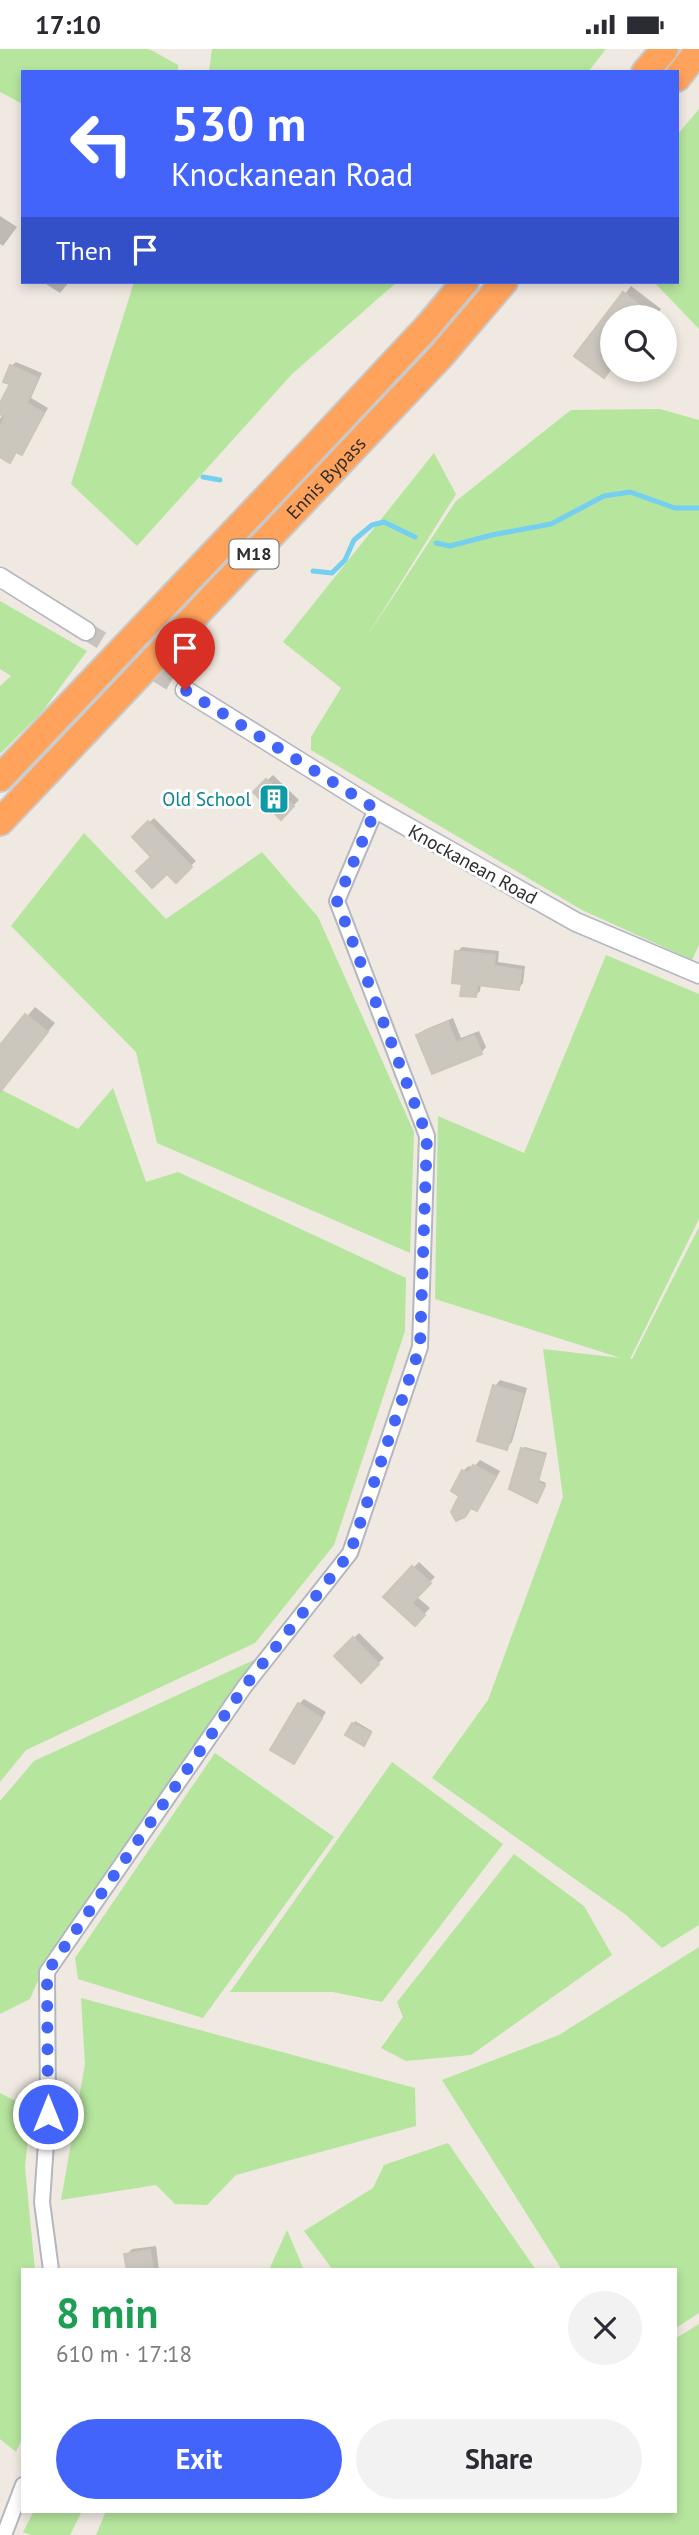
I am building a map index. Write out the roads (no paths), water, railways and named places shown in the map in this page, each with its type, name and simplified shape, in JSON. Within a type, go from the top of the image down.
[{"type":"highway","points":[[647,70],[665,49]]},
{"type":"highway","points":[[679,75],[699,50]]},
{"type":"highway","name":"Ennis Bypass","points":[[0,778],[428,326],[463,284]]},
{"type":"highway","name":"Ennis Bypass","points":[[0,822],[430,367],[502,284]]},
{"type":"street","points":[[0,577],[86,631]]},
{"type":"street","name":"Knockanean Road","points":[[185,690],[376,809],[576,922],[699,974]]},
{"type":"street","points":[[51,2268],[42,2202],[48,2114],[47,1972],[245,1686],[350,1553],[420,1347],[427,1136],[337,901],[376,809]]},
{"type":"street","points":[[4,2535],[21,2490]]},
{"type":"waterway","points":[[203,477],[220,480]]},
{"type":"waterway","points":[[436,543],[450,546],[551,524],[604,496],[630,492],[675,508],[699,508]]},
{"type":"waterway","points":[[313,571],[332,573],[345,560],[354,540],[372,525],[384,522],[415,537]]},
{"type":"tunnel","points":[[86,631],[185,690]]},
{"type":"place","name":"Old School","points":[[274,799]]}]
